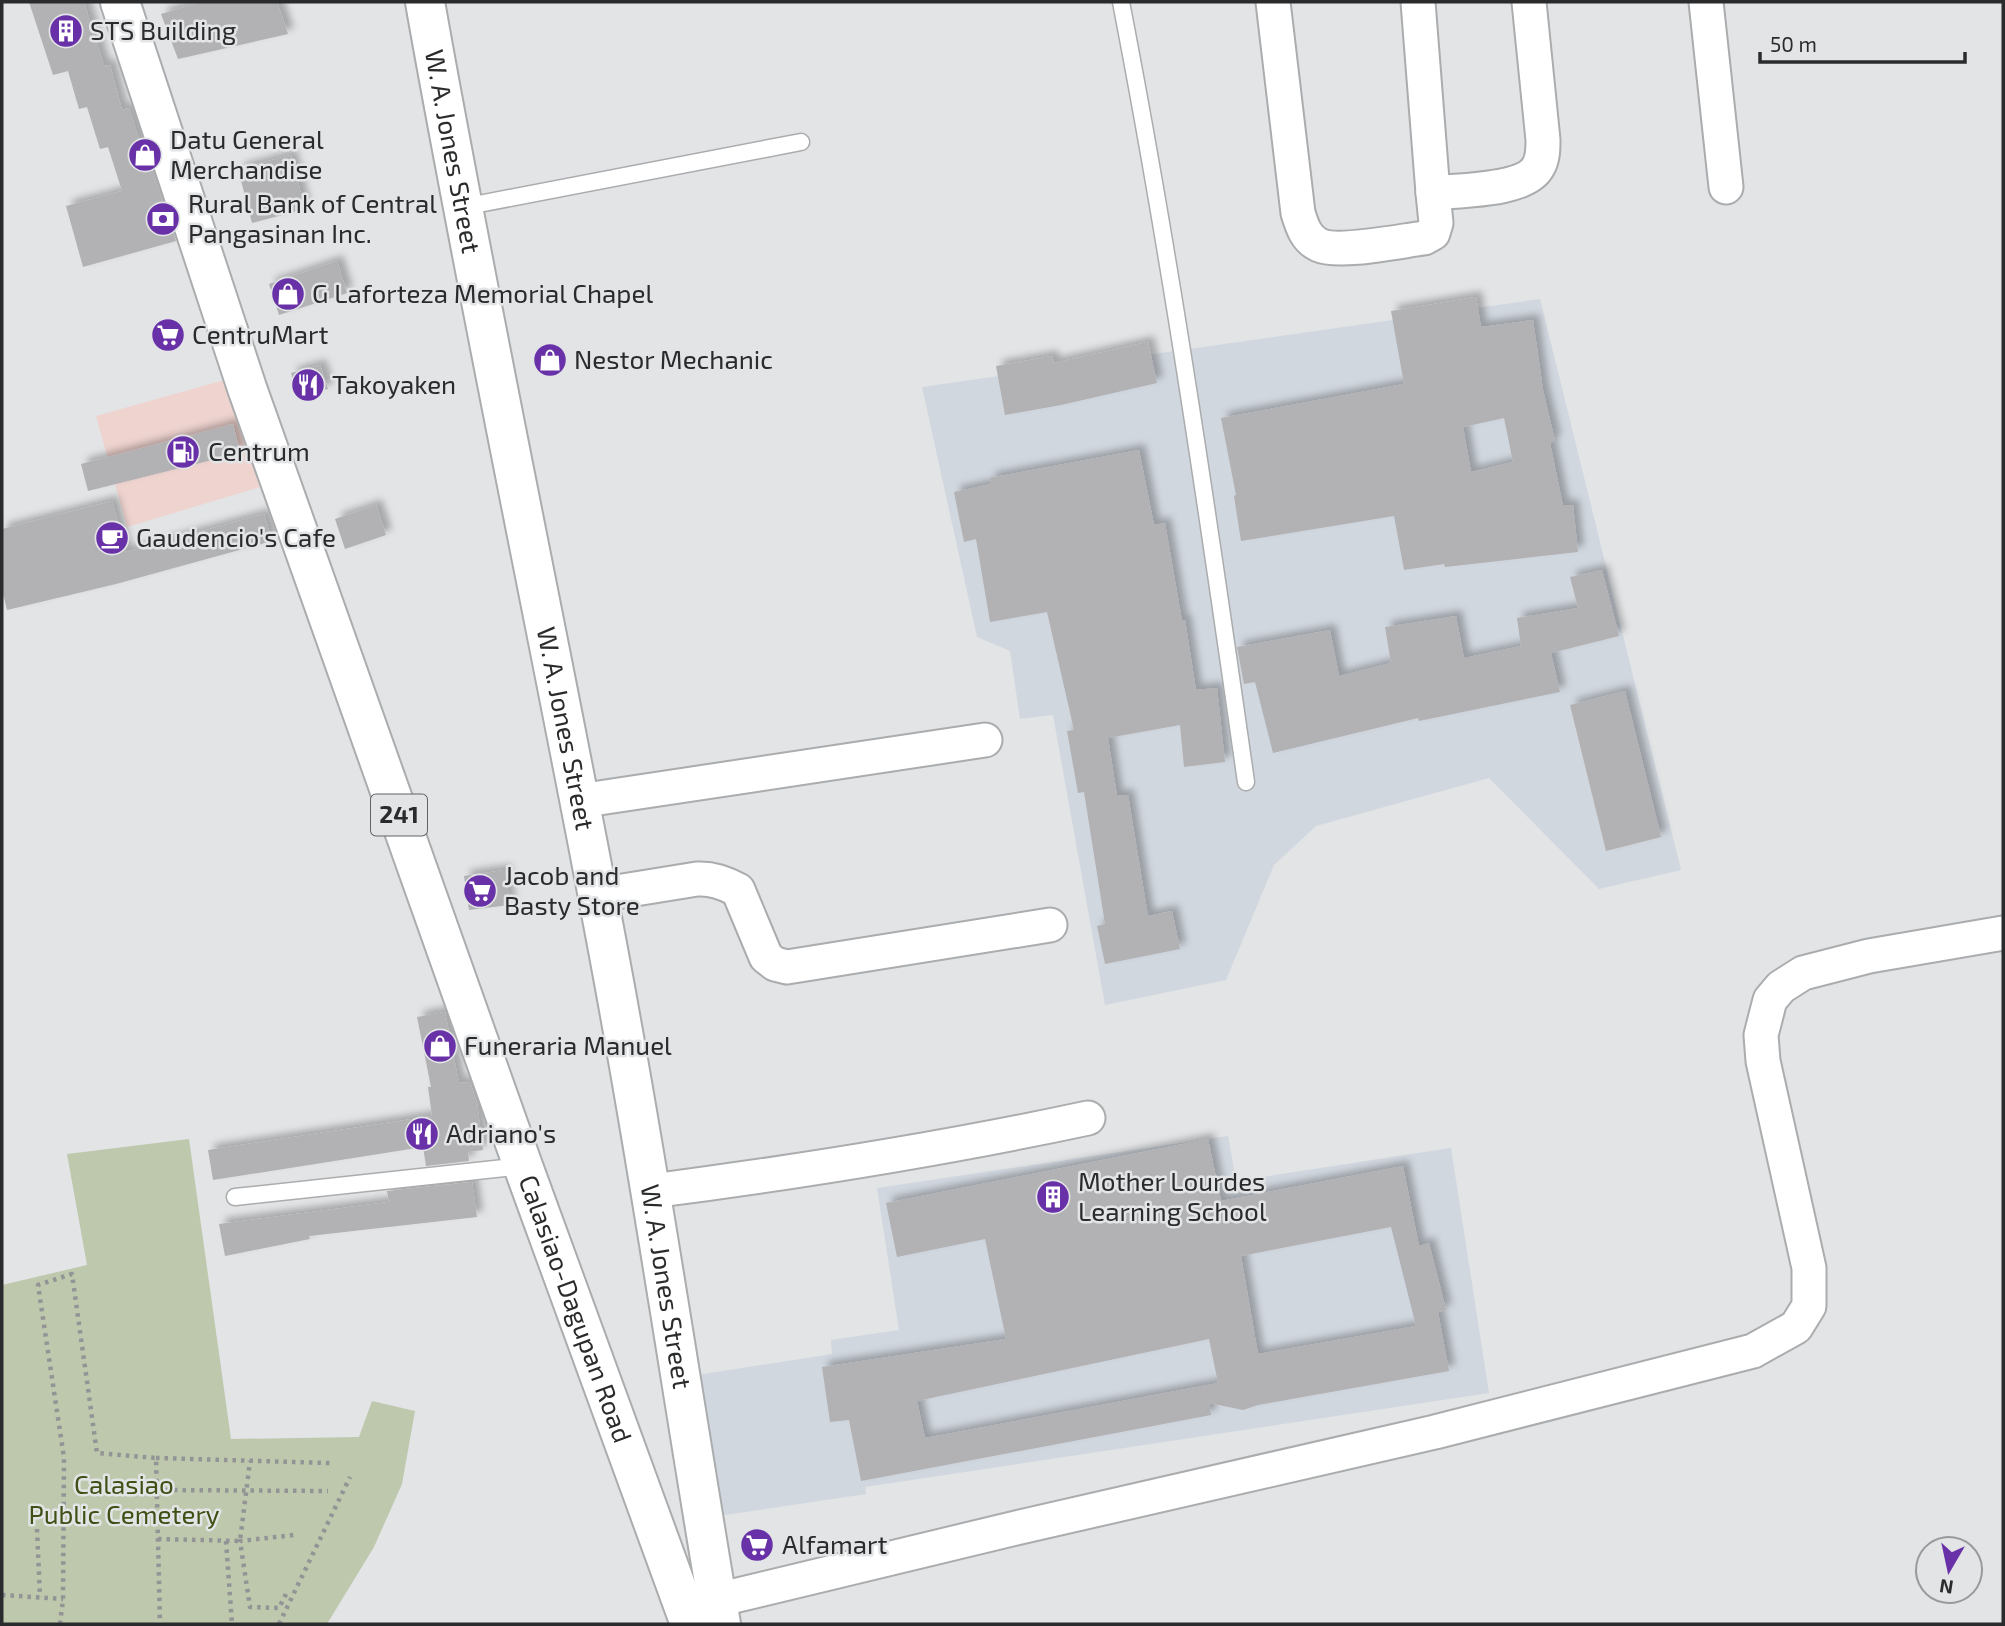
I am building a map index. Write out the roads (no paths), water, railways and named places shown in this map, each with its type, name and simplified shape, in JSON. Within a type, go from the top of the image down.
[{"type":"main road","name":"Calasiao-Dagupan Road","points":[[120,2],[247,388],[523,1166],[709,1616]]},
{"type":"main road","name":"W. A. Jones Street","points":[[425,2],[462,208],[598,895],[652,1191],[709,1616]]},
{"type":"street","points":[[1273,2],[1298,214],[1304,232],[1317,244],[1332,249],[1424,238],[1433,233],[1436,223],[1418,2]]},
{"type":"street","points":[[1433,193],[1513,184],[1537,170],[1542,159],[1543,140],[1529,2]]},
{"type":"street","points":[[1706,2],[1726,187]]},
{"type":"street","points":[[579,801],[985,740]]},
{"type":"street","points":[[598,895],[697,879],[708,878],[724,883],[738,890],[766,957],[775,964],[787,967],[1050,925]]},
{"type":"street","points":[[709,1616],[1016,1528],[1435,1432],[1753,1352],[1796,1328],[1809,1306],[1809,1268],[1763,1061],[1761,1035],[1770,1000],[1781,987],[1803,973],[1869,956],[2003,933]]},
{"type":"street","points":[[652,1191],[813,1170],[973,1143],[1088,1118]]},
{"type":"lane","points":[[1121,2],[1160,223],[1220,598],[1246,782]]},
{"type":"lane","points":[[462,208],[801,142]]},
{"type":"lane","points":[[235,1197],[523,1166]]},
{"type":"place","name":"STS Building","points":[[66,31]]},
{"type":"place","name":"Datu General Merchandise","points":[[145,155]]},
{"type":"place","name":"Rural Bank of Central Pangasinan Inc.","points":[[163,219]]},
{"type":"place","name":"G Laforteza Memorial Chapel","points":[[288,294]]},
{"type":"place","name":"CentruMart","points":[[168,335]]},
{"type":"place","name":"Nestor Mechanic","points":[[550,360]]},
{"type":"place","name":"Takoyaken","points":[[308,385]]},
{"type":"place","name":"Centrum","points":[[183,452]]},
{"type":"place","name":"Gaudencio's Cafe","points":[[112,538]]},
{"type":"place","name":"Jacob and Basty Store","points":[[480,891]]},
{"type":"place","name":"Funeraria Manuel","points":[[440,1046]]},
{"type":"place","name":"Adriano's","points":[[422,1134]]},
{"type":"place","name":"Mother Lourdes Learning School","points":[[1053,1197]]},
{"type":"place","name":"Alfamart","points":[[757,1545]]},
{"type":"park label","name":"Calasiao Public Cemetery","points":[[124,1500]]}]
